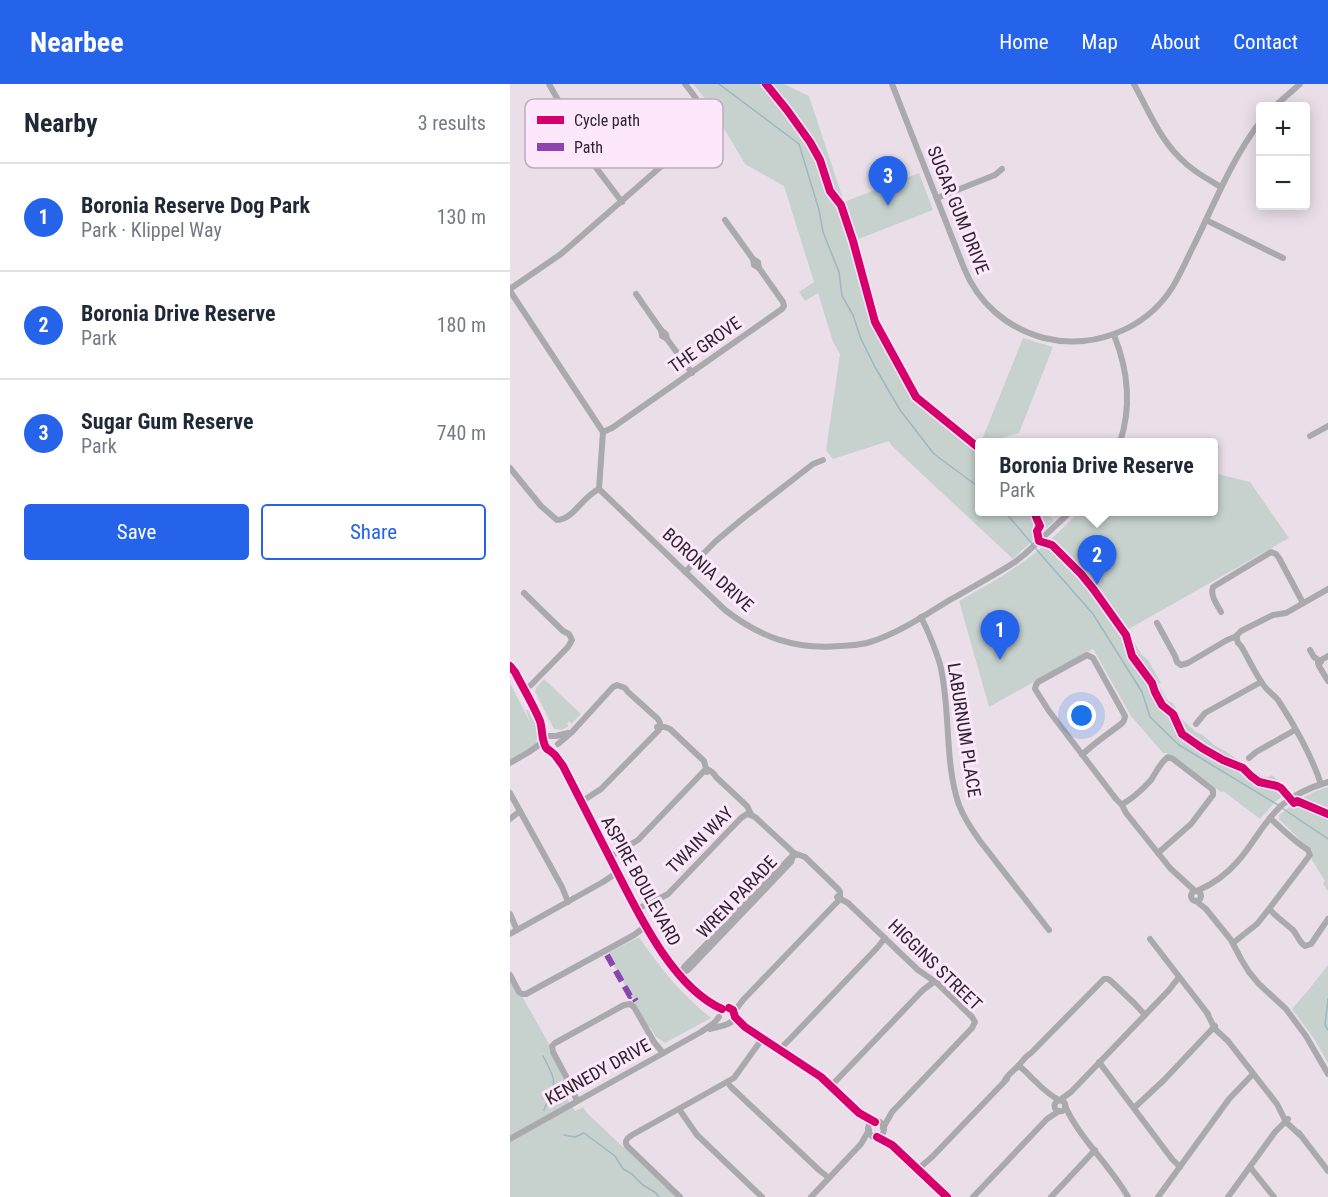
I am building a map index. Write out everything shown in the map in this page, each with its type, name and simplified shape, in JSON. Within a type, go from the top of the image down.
[{"type":"street","points":[[549,84],[558,99]]},
{"type":"street","points":[[685,84],[697,99]]},
{"type":"street","name":"SUGAR GUM DRIVE","points":[[892,84],[972,285],[984,302],[1005,321],[1034,335],[1067,342],[1084,342],[1114,335],[1140,320],[1161,302],[1172,288],[1221,187],[1256,128]]},
{"type":"street","points":[[1134,84],[1163,137],[1178,156],[1195,171],[1221,187]]},
{"type":"street","points":[[1280,102],[1300,84]]},
{"type":"street","points":[[596,168],[621,202]]},
{"type":"street","points":[[510,468],[541,506],[557,520],[566,519],[591,493],[599,489],[603,432],[510,290],[558,257],[660,168]]},
{"type":"street","points":[[937,198],[995,175],[1002,169]]},
{"type":"street","name":"THE GROVE","points":[[603,432],[692,373],[784,306],[759,268],[758,262],[753,259],[725,220]]},
{"type":"street","points":[[1206,220],[1283,258]]},
{"type":"street","points":[[636,294],[692,373]]},
{"type":"street","points":[[1114,335],[1126,373],[1128,395],[1125,426],[1121,438]]},
{"type":"street","points":[[1310,436],[1328,426]]},
{"type":"street","points":[[685,572],[741,519],[813,464],[823,460]]},
{"type":"street","name":"BORONIA DRIVE","points":[[599,489],[725,610],[743,624],[790,643],[826,647],[867,643],[921,618],[1002,571],[1025,554],[1066,516]]},
{"type":"street","points":[[1221,612],[1212,596],[1213,587],[1265,557],[1272,556],[1280,562],[1303,603]]},
{"type":"street","points":[[1156,623],[1175,656],[1181,661],[1191,660],[1238,636],[1247,628],[1272,615],[1286,613],[1328,589]]},
{"type":"street","points":[[523,688],[536,680],[564,651],[568,640],[563,631],[524,593]]},
{"type":"street","name":"LABURNUM PLACE","points":[[921,618],[932,639],[940,666],[953,780],[960,805],[970,827],[1049,930]]},
{"type":"street","points":[[1197,895],[1230,870],[1269,819],[1286,802],[1302,792],[1323,784],[1277,700],[1261,682],[1238,636]]},
{"type":"street","points":[[1310,650],[1320,662],[1328,681]]},
{"type":"street","points":[[1081,753],[1123,719],[1121,709],[1093,658],[1087,655],[1044,680],[1038,687],[1049,711],[1081,753],[1114,796],[1123,803],[1129,816],[1157,852],[1197,895],[1232,941],[1241,959],[1259,984],[1286,1009],[1328,1074]]},
{"type":"street","points":[[1320,662],[1328,657]]},
{"type":"street","points":[[510,666],[539,720],[544,746],[548,749]]},
{"type":"street","points":[[1196,724],[1205,713],[1261,682]]},
{"type":"street","points":[[510,763],[530,753],[554,749],[608,694],[619,688],[628,692],[652,716],[658,727]]},
{"type":"street","points":[[539,720],[557,739],[558,745]]},
{"type":"street","points":[[581,800],[601,789],[658,727]]},
{"type":"street","points":[[658,727],[670,729],[702,759],[707,772]]},
{"type":"street","points":[[530,753],[546,737],[574,730]]},
{"type":"street","points":[[1249,758],[1295,730]]},
{"type":"street","name":"ASPIRE BOULEVARD","points":[[558,745],[563,766]]},
{"type":"street","name":"ASPIRE BOULEVARD","points":[[548,749],[563,766],[647,928],[680,974],[707,1000],[745,1028],[821,1077],[859,1113],[875,1122]]},
{"type":"street","points":[[1123,803],[1148,783],[1160,767],[1168,761],[1177,763],[1213,790],[1214,793],[1191,824],[1157,852]]},
{"type":"street","points":[[609,855],[640,838],[698,778],[702,771],[712,771],[744,803],[749,814]]},
{"type":"street","points":[[510,793],[570,901]]},
{"type":"street","points":[[510,819],[521,813]]},
{"type":"street","name":"TWAIN WAY","points":[[637,910],[668,894],[741,818],[749,814],[756,817],[794,853],[805,857],[838,889],[841,896],[838,898]]},
{"type":"street","points":[[1232,941],[1257,924],[1304,862],[1306,853],[1302,846],[1269,819]]},
{"type":"street","name":"WREN PARADE","points":[[680,974],[688,970],[791,862],[794,853]]},
{"type":"street","points":[[510,934],[618,874]]},
{"type":"street","points":[[726,1013],[734,1021],[727,1024],[721,1022],[726,1013],[743,1000],[838,898]]},
{"type":"street","name":"HIGGINS STREET","points":[[838,898],[848,903],[975,1022],[892,1112],[875,1122]]},
{"type":"street","points":[[1268,911],[1291,928],[1300,940],[1307,942],[1317,935],[1328,919]]},
{"type":"street","points":[[510,914],[518,929]]},
{"type":"street","points":[[510,975],[519,992],[526,994],[647,928]]},
{"type":"street","points":[[781,1051],[886,939]]},
{"type":"street","points":[[1150,939],[1328,1171]]},
{"type":"street","points":[[919,1170],[1010,1073],[1020,1068],[1025,1057],[1104,979],[1111,981],[1146,1014]]},
{"type":"street","points":[[973,1197],[1168,990],[1181,979]]},
{"type":"street","points":[[831,1086],[932,980]]},
{"type":"street","points":[[579,1100],[553,1052],[553,1045],[624,1005],[634,1006],[661,1054]]},
{"type":"street","name":"KENNEDY DRIVE","points":[[510,1139],[700,1032],[726,1013]]},
{"type":"street","name":"ASPIRE BOULEVARD","points":[[727,1024],[745,1028]]},
{"type":"street","name":"KENNEDY DRIVE","points":[[700,1032],[727,1024]]},
{"type":"street","points":[[1133,1107],[1157,1087],[1216,1027]]},
{"type":"street","points":[[680,1197],[626,1145],[626,1142],[629,1137],[737,1075],[761,1038]]},
{"type":"street","points":[[1098,1064],[1172,1159],[1181,1165]]},
{"type":"street","points":[[1020,1068],[1071,1119],[1118,1180],[1128,1197]]},
{"type":"street","points":[[1158,1197],[1228,1099],[1255,1075]]},
{"type":"street","points":[[729,1081],[736,1091],[828,1179]]},
{"type":"street","points":[[681,1108],[697,1135],[762,1197]]},
{"type":"street","name":"HIGGINS STREET","points":[[884,1128],[892,1112]]},
{"type":"street","name":"ASPIRE BOULEVARD","points":[[859,1113],[868,1130]]},
{"type":"street","points":[[1228,1197],[1273,1136],[1288,1121]]},
{"type":"street","points":[[811,1197],[861,1144],[870,1124],[875,1122],[880,1123],[884,1128],[892,1144],[947,1197]]},
{"type":"street","points":[[861,1144],[882,1133],[884,1128]]},
{"type":"street","points":[[868,1130],[871,1135],[892,1144]]},
{"type":"street","points":[[1051,1197],[1096,1151]]},
{"type":"street","points":[[1249,1169],[1261,1179],[1274,1197]]},
{"type":"shaded area","points":[[693,84],[784,84],[809,96],[844,202],[919,173],[933,210],[856,240],[879,321],[921,396],[975,440],[975,516],[1050,516],[1054,521],[1013,559],[889,441],[833,459],[826,450],[840,354],[833,342],[818,293],[805,301],[799,292],[814,282],[784,186],[745,164],[723,127],[723,99],[706,99]]},
{"type":"shaded area","points":[[1023,338],[1053,347],[1019,433],[1002,438],[983,438]]},
{"type":"shaded area","points":[[1218,474],[1250,482],[1289,538],[1127,630],[1141,654],[1148,660],[1168,701],[1173,703],[1182,719],[1214,745],[1263,777],[1272,775],[1289,791],[1260,819],[1223,791],[1221,792],[1167,753],[1163,753],[1131,716],[1093,649],[989,707],[959,601],[1002,576],[1048,542],[1075,516],[1218,516]]},
{"type":"shaded area","points":[[544,679],[581,714],[571,724],[569,721],[567,724],[569,726],[562,730],[554,729],[535,692]]},
{"type":"shaded area","points":[[510,683],[530,722],[526,710],[537,726],[540,732],[537,735],[540,734],[541,741],[538,743],[538,737],[536,741],[538,744],[510,761]]},
{"type":"shaded area","points":[[1328,787],[1328,891],[1323,884],[1325,881],[1312,860],[1312,850],[1279,819],[1279,815],[1302,798]]},
{"type":"shaded area","points":[[639,937],[672,980],[711,1018],[665,1043],[649,1028],[608,955]]},
{"type":"shaded area","points":[[1328,965],[1328,1063],[1315,1040],[1292,1009]]},
{"type":"shaded area","points":[[510,981],[518,995],[523,998],[549,1044],[549,1050],[572,1094],[567,1098],[575,1111],[583,1107],[676,1197],[510,1197]]},
{"type":"waterway","points":[[719,84],[799,144],[819,210],[823,232],[839,272],[842,296],[853,315],[861,339],[875,367],[900,410],[934,454],[975,484]]},
{"type":"waterway","points":[[1008,516],[1033,545]]},
{"type":"waterway","points":[[1036,549],[1093,614],[1142,692],[1150,717],[1179,745],[1278,805]]},
{"type":"waterway","points":[[1282,808],[1328,839]]},
{"type":"waterway","points":[[1328,999],[1325,1025],[1328,1030]]},
{"type":"waterway","points":[[543,1056],[554,1083],[544,1110]]},
{"type":"waterway","points":[[564,1135],[575,1137],[584,1133],[615,1156],[623,1169],[659,1197]]},
{"type":"marked path","points":[[607,955],[630,996],[632,995],[636,1001]]},
{"type":"cycle path","points":[[766,84],[810,142],[820,160],[830,191],[841,205],[875,322],[916,397],[975,445]]},
{"type":"cycle path","points":[[1036,516],[1040,526],[1037,531],[1039,541],[1052,545],[1094,590],[1126,635],[1132,656],[1152,683],[1162,705],[1173,714],[1182,734],[1223,760],[1243,768],[1259,782],[1281,788],[1294,803],[1297,801],[1328,814]]},
{"type":"cycle path","points":[[510,666],[537,715],[547,749]]},
{"type":"cycle path","points":[[549,750],[563,766],[633,903],[658,946],[687,984],[722,1009]]},
{"type":"cycle path","points":[[729,1008],[745,1027],[821,1077],[859,1113],[875,1122]]},
{"type":"cycle path","points":[[877,1137],[892,1145],[947,1197]]},
{"type":"place","name":"Sugar Gum Reserve","points":[[888,206]]},
{"type":"place","name":"Boronia Drive Reserve","points":[[1097,585]]},
{"type":"place","name":"Boronia Reserve Dog Park","points":[[1000,660]]}]
